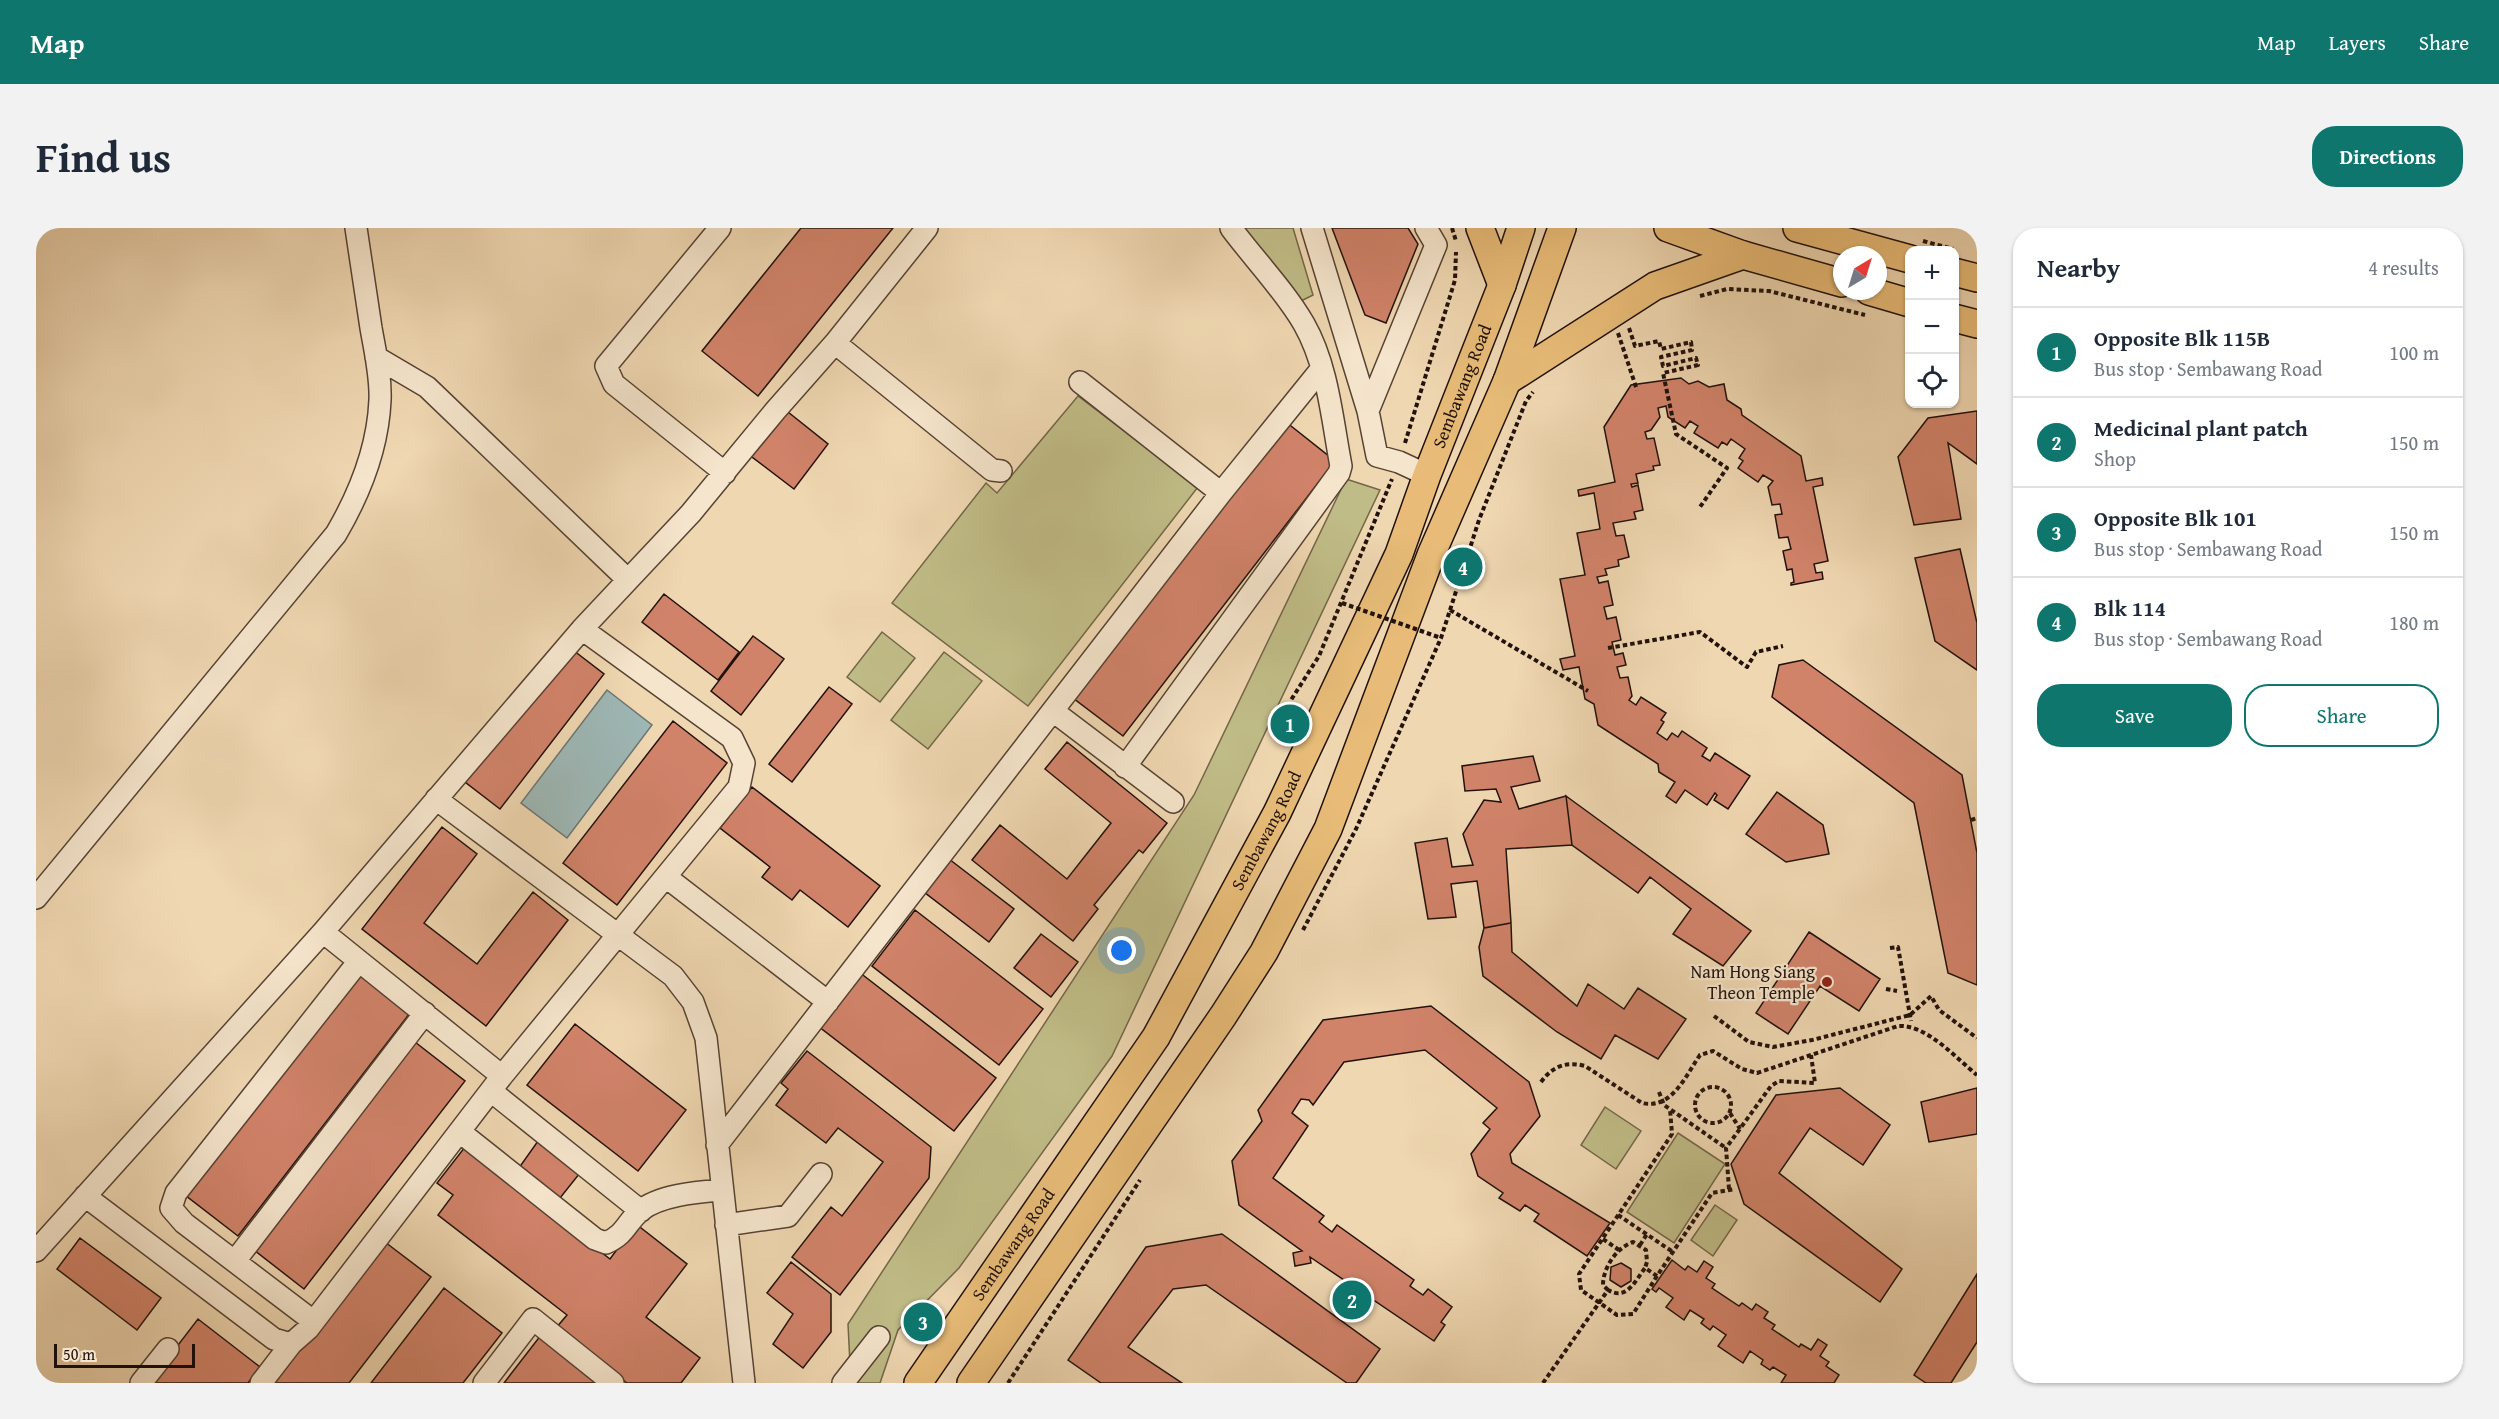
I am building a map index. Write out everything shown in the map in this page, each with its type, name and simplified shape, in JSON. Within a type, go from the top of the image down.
[{"type":"main road","points":[[1480,228],[1502,285]]},
{"type":"main road","name":"Sembawang Road","points":[[918,1383],[1156,1036],[1278,813],[1399,554],[1427,475],[1502,285],[1521,228]]},
{"type":"main road","name":"Sembawang Road","points":[[972,1383],[1223,1016],[1264,952],[1328,829],[1431,555],[1507,381],[1562,228]]},
{"type":"main road","points":[[1668,228],[1743,255],[1833,280]]},
{"type":"main road","points":[[1797,228],[1905,248]]},
{"type":"main road","points":[[1507,381],[1655,286],[1743,255]]},
{"type":"main road","points":[[1959,264],[1977,278]]},
{"type":"main road","points":[[1868,304],[1905,303]]},
{"type":"main road","points":[[1959,319],[1977,324]]},
{"type":"lane","points":[[36,898],[336,534],[353,505],[366,472],[376,436],[380,399],[376,357],[356,228]]},
{"type":"lane","points":[[720,228],[606,366],[614,384],[725,473]]},
{"type":"lane","points":[[36,1251],[323,932],[582,629],[691,513],[775,411],[835,344],[927,228]]},
{"type":"lane","points":[[1125,767],[1339,473],[1341,466],[1322,368],[1304,323],[1232,228]]},
{"type":"lane","points":[[1312,228],[1368,411],[1377,456],[1399,462],[1427,475]]},
{"type":"lane","points":[[1368,411],[1436,245],[1426,228]]},
{"type":"lane","points":[[835,344],[992,470],[1001,471]]},
{"type":"lane","points":[[376,357],[427,387],[628,580]]},
{"type":"lane","points":[[717,1145],[1221,493],[1322,368]]},
{"type":"lane","points":[[1080,382],[1221,493]]},
{"type":"lane","points":[[261,1383],[291,1344],[314,1322],[497,1083],[739,787],[744,763],[732,738],[582,629]]},
{"type":"lane","points":[[1053,711],[1173,802]]},
{"type":"lane","points":[[436,799],[673,976],[693,1002],[706,1038],[744,1383]]},
{"type":"lane","points":[[666,877],[828,1002]]},
{"type":"lane","points":[[323,932],[425,1013],[497,1083],[641,1211]]},
{"type":"lane","points":[[314,1322],[184,1223],[171,1208],[176,1193],[359,961]]},
{"type":"lane","points":[[236,1261],[425,1013]]},
{"type":"lane","points":[[460,1132],[595,1239],[606,1243],[621,1236],[641,1211],[669,1198],[691,1192],[721,1190]]},
{"type":"lane","points":[[726,1226],[788,1216],[820,1174]]},
{"type":"lane","points":[[85,1196],[274,1339],[291,1344]]},
{"type":"lane","points":[[484,1383],[533,1319],[613,1383]]},
{"type":"lane","points":[[843,1383],[879,1337]]},
{"type":"lane","points":[[141,1383],[168,1349]]},
{"type":"path","points":[[1285,742],[1290,724],[1291,700],[1318,656],[1399,462],[1455,280],[1456,237],[1452,228]]},
{"type":"path","points":[[1696,297],[1727,289],[1769,291],[1868,304]]},
{"type":"path","points":[[1627,322],[1635,346],[1659,341],[1661,349],[1691,342],[1692,350],[1661,357],[1663,366],[1696,358],[1698,365],[1663,373],[1676,434],[1728,468],[1700,507]]},
{"type":"path","points":[[1616,327],[1637,390]]},
{"type":"path","points":[[1342,603],[1441,638],[1479,520],[1526,401],[1533,392]]},
{"type":"path","points":[[1450,610],[1588,691]]},
{"type":"path","points":[[1608,648],[1700,632],[1747,667],[1756,652],[1782,646]]},
{"type":"path","points":[[1971,820],[1977,818]]},
{"type":"path","points":[[1890,948],[1898,947],[1911,1021]]},
{"type":"path","points":[[1886,989],[1897,991]]},
{"type":"path","points":[[1714,1016],[1749,1042],[1773,1047],[1812,1040],[1910,1015],[1931,996],[1939,1010],[1977,1038]]},
{"type":"path","points":[[1541,1082],[1558,1065],[1586,1066],[1642,1103],[1651,1105],[1674,1094],[1700,1055],[1706,1052],[1713,1051],[1742,1069],[1757,1072],[1905,1025],[1926,1033],[1977,1075]]},
{"type":"path","points":[[1729,1189],[1726,1148],[1771,1086],[1779,1081],[1815,1083],[1811,1055]]},
{"type":"path","points":[[1730,1113],[1722,1121],[1716,1123],[1704,1121],[1696,1112],[1696,1100],[1704,1090],[1721,1089],[1729,1097],[1730,1113],[1740,1129]]},
{"type":"path","points":[[1659,1092],[1662,1101],[1670,1109],[1726,1148]]},
{"type":"path","points":[[1670,1109],[1672,1134],[1579,1274],[1581,1290],[1617,1315],[1633,1314],[1712,1193],[1735,1189]]},
{"type":"path","points":[[1618,1215],[1673,1252]]},
{"type":"path","points":[[1640,1245],[1647,1234]]},
{"type":"path","points":[[1603,1239],[1619,1250]]},
{"type":"path","points":[[1633,1242],[1640,1245],[1647,1256],[1645,1268],[1630,1289],[1623,1293],[1614,1293],[1603,1285],[1603,1277],[1619,1250],[1624,1245],[1633,1242]]},
{"type":"path","points":[[1645,1268],[1658,1276]]},
{"type":"path","points":[[1543,1383],[1608,1290]]},
{"type":"shaded area","points":[[1244,228],[1293,228],[1313,295],[1299,302]]},
{"type":"shaded area","points":[[1078,396],[1198,487],[1028,706],[892,603],[986,483],[997,493]]},
{"type":"shaded area","points":[[1346,479],[1380,490],[1112,1056],[959,1268],[898,1330],[880,1383],[839,1383],[850,1364],[848,1324],[1194,795]]},
{"type":"shaded area","points":[[882,632],[915,658],[880,702],[847,677]]},
{"type":"shaded area","points":[[944,652],[982,681],[928,749],[891,720]]},
{"type":"shaded area","points":[[1605,1107],[1641,1131],[1616,1169],[1581,1145]]},
{"type":"shaded area","points":[[1678,1133],[1725,1164],[1674,1243],[1627,1212]]},
{"type":"shaded area","points":[[1715,1205],[1737,1220],[1713,1256],[1691,1240]]},
{"type":"water","points":[[607,690],[652,725],[567,838],[521,803]]},
{"type":"building","points":[[801,228],[893,228],[758,396],[702,351]]},
{"type":"building","points":[[1332,228],[1408,228],[1418,244],[1386,323],[1365,315]]},
{"type":"building","points":[[1681,378],[1689,384],[1698,381],[1709,387],[1724,384],[1727,400],[1741,409],[1742,415],[1801,456],[1806,481],[1822,478],[1823,485],[1813,487],[1828,561],[1814,564],[1816,573],[1822,572],[1823,579],[1791,585],[1794,582],[1792,569],[1787,570],[1783,551],[1791,549],[1788,537],[1779,538],[1775,515],[1782,514],[1780,504],[1772,505],[1768,487],[1773,481],[1763,475],[1758,482],[1738,468],[1743,461],[1739,458],[1745,449],[1731,439],[1727,445],[1722,442],[1718,448],[1694,433],[1698,426],[1690,421],[1685,428],[1668,417],[1666,406],[1658,408],[1660,417],[1651,430],[1645,432],[1647,439],[1654,438],[1660,465],[1653,466],[1654,470],[1636,474],[1638,483],[1631,484],[1632,487],[1638,485],[1643,510],[1634,512],[1636,519],[1613,523],[1616,536],[1624,535],[1629,557],[1618,560],[1619,566],[1605,569],[1607,575],[1597,577],[1599,583],[1608,581],[1613,605],[1604,607],[1607,619],[1616,617],[1621,640],[1612,642],[1615,655],[1623,653],[1626,665],[1617,667],[1620,678],[1628,677],[1632,696],[1629,700],[1636,705],[1641,697],[1666,713],[1661,720],[1664,722],[1657,733],[1667,740],[1672,733],[1678,737],[1682,731],[1707,748],[1702,756],[1710,761],[1715,753],[1750,776],[1728,809],[1714,800],[1717,795],[1715,793],[1707,805],[1685,790],[1676,803],[1666,796],[1675,782],[1659,772],[1658,764],[1598,725],[1594,704],[1585,699],[1579,667],[1563,670],[1560,659],[1575,656],[1560,579],[1585,575],[1577,533],[1600,529],[1594,493],[1579,496],[1578,490],[1615,482],[1604,427],[1631,385]]},
{"type":"building","points":[[783,408],[828,444],[794,489],[748,454]]},
{"type":"building","points":[[1977,411],[1977,464],[1948,443],[1961,519],[1914,525],[1898,457],[1928,418]]},
{"type":"building","points":[[1286,422],[1335,461],[1123,736],[1073,698]]},
{"type":"building","points":[[1960,549],[1977,623],[1977,670],[1935,641],[1915,558]]},
{"type":"building","points":[[664,594],[739,652],[718,680],[642,622]]},
{"type":"building","points":[[753,636],[784,659],[741,715],[711,691]]},
{"type":"building","points":[[569,647],[604,674],[500,809],[465,782]]},
{"type":"building","points":[[1803,660],[1962,775],[1977,853],[1977,985],[1948,973],[1914,803],[1772,697],[1779,665]]},
{"type":"building","points":[[829,687],[852,704],[792,782],[769,764]]},
{"type":"building","points":[[673,721],[727,763],[617,905],[563,863]]},
{"type":"building","points":[[1067,742],[1167,823],[1143,853],[1139,850],[1094,905],[1098,909],[1073,941],[972,860],[1000,825],[1067,879],[1111,823],[1045,769]]},
{"type":"building","points":[[1533,756],[1540,781],[1511,787],[1519,809],[1566,796],[1572,845],[1506,849],[1511,923],[1484,928],[1477,881],[1451,884],[1456,917],[1428,919],[1415,843],[1447,838],[1452,867],[1473,865],[1463,834],[1484,800],[1501,802],[1496,789],[1465,791],[1462,766]]},
{"type":"building","points":[[752,787],[880,886],[848,927],[800,890],[792,900],[762,877],[770,867],[720,828]]},
{"type":"building","points":[[1777,792],[1823,825],[1829,854],[1786,862],[1746,834]]},
{"type":"building","points":[[1566,796],[1751,931],[1723,966],[1673,934],[1691,909],[1650,877],[1638,893],[1572,845]]},
{"type":"building","points":[[442,827],[477,854],[424,923],[477,964],[533,892],[568,920],[486,1026],[362,929]]},
{"type":"building","points":[[949,859],[1014,909],[989,942],[924,892]]},
{"type":"building","points":[[915,910],[1043,1009],[999,1065],[872,966]]},
{"type":"building","points":[[1511,923],[1512,952],[1577,1006],[1588,984],[1624,1009],[1638,988],[1686,1019],[1658,1059],[1615,1035],[1601,1059],[1557,1032],[1483,976],[1479,947],[1484,928]]},
{"type":"building","name":"Nam Hong Siang Theon Temple","points":[[1809,932],[1880,979],[1859,1011],[1820,986],[1788,1034],[1756,1013]]},
{"type":"building","points":[[1041,934],[1078,962],[1051,997],[1014,968]]},
{"type":"building","points":[[357,972],[410,1013],[238,1236],[185,1195]]},
{"type":"building","points":[[859,972],[996,1078],[954,1131],[818,1026]]},
{"type":"building","points":[[1431,1006],[1529,1082],[1540,1116],[1510,1154],[1512,1163],[1610,1223],[1587,1256],[1534,1221],[1539,1214],[1525,1205],[1520,1211],[1499,1198],[1503,1193],[1478,1176],[1471,1154],[1490,1129],[1483,1123],[1497,1108],[1425,1050],[1344,1062],[1313,1105],[1309,1100],[1301,1099],[1292,1113],[1308,1126],[1273,1178],[1324,1216],[1319,1222],[1332,1232],[1337,1225],[1414,1280],[1410,1286],[1423,1295],[1428,1289],[1452,1307],[1441,1322],[1445,1325],[1434,1341],[1310,1257],[1311,1263],[1295,1266],[1293,1253],[1302,1251],[1239,1205],[1232,1161],[1262,1121],[1258,1110],[1323,1020]]},
{"type":"building","points":[[575,1024],[686,1110],[638,1171],[527,1085]]},
{"type":"building","points":[[415,1042],[465,1081],[304,1289],[254,1250]]},
{"type":"building","points":[[807,1051],[931,1147],[929,1178],[840,1295],[792,1257],[831,1207],[842,1216],[883,1162],[838,1128],[826,1143],[776,1105],[788,1089],[781,1083]]},
{"type":"building","points":[[1840,1088],[1890,1125],[1863,1165],[1810,1128],[1779,1173],[1902,1269],[1880,1302],[1744,1204],[1731,1164],[1776,1095]]},
{"type":"building","points":[[1977,1088],[1977,1134],[1929,1142],[1921,1102]]},
{"type":"building","points":[[538,1141],[580,1173],[556,1203],[516,1172]]},
{"type":"building","points":[[465,1147],[610,1259],[636,1224],[687,1264],[646,1317],[700,1358],[681,1383],[627,1383],[556,1328],[567,1315],[438,1215],[453,1195],[437,1183]]},
{"type":"building","points":[[1222,1234],[1380,1349],[1356,1383],[1347,1383],[1206,1285],[1173,1289],[1128,1347],[1182,1383],[1101,1383],[1068,1360],[1146,1247]]},
{"type":"building","points":[[80,1238],[161,1298],[137,1330],[57,1269]]},
{"type":"building","points":[[381,1239],[431,1277],[349,1383],[269,1383]]},
{"type":"building","points":[[1672,1260],[1685,1270],[1688,1266],[1697,1272],[1704,1261],[1713,1267],[1706,1278],[1715,1284],[1712,1288],[1739,1306],[1742,1303],[1752,1310],[1756,1304],[1768,1312],[1764,1318],[1775,1325],[1772,1329],[1799,1347],[1801,1344],[1811,1350],[1818,1339],[1827,1345],[1820,1356],[1829,1362],[1826,1366],[1839,1375],[1834,1383],[1781,1383],[1786,1375],[1773,1367],[1770,1370],[1761,1364],[1763,1360],[1750,1351],[1743,1363],[1718,1346],[1726,1335],[1713,1326],[1710,1330],[1701,1323],[1704,1319],[1690,1310],[1684,1320],[1666,1307],[1673,1298],[1659,1288],[1656,1292],[1652,1289]]},
{"type":"building","points":[[791,1262],[831,1294],[831,1332],[803,1368],[773,1344],[793,1314],[767,1293]]},
{"type":"building","points":[[1621,1263],[1631,1269],[1631,1281],[1621,1287],[1610,1280],[1611,1267]]},
{"type":"building","points":[[1977,1274],[1977,1342],[1951,1383],[1926,1383],[1914,1375]]},
{"type":"building","points":[[444,1288],[502,1333],[463,1383],[371,1383]]},
{"type":"building","points":[[198,1319],[260,1367],[248,1383],[149,1383]]},
{"type":"building","points":[[541,1335],[602,1383],[504,1383]]},
{"type":"place","name":"Blk 114","points":[[1463,567]]},
{"type":"place","name":"Opposite Blk 115B","points":[[1290,724]]},
{"type":"place","name":"Nam Hong Siang Theon Temple","points":[[1827,982]]},
{"type":"place","name":"Medicinal plant patch","points":[[1352,1300]]},
{"type":"place","name":"Opposite Blk 101","points":[[923,1322]]}]
